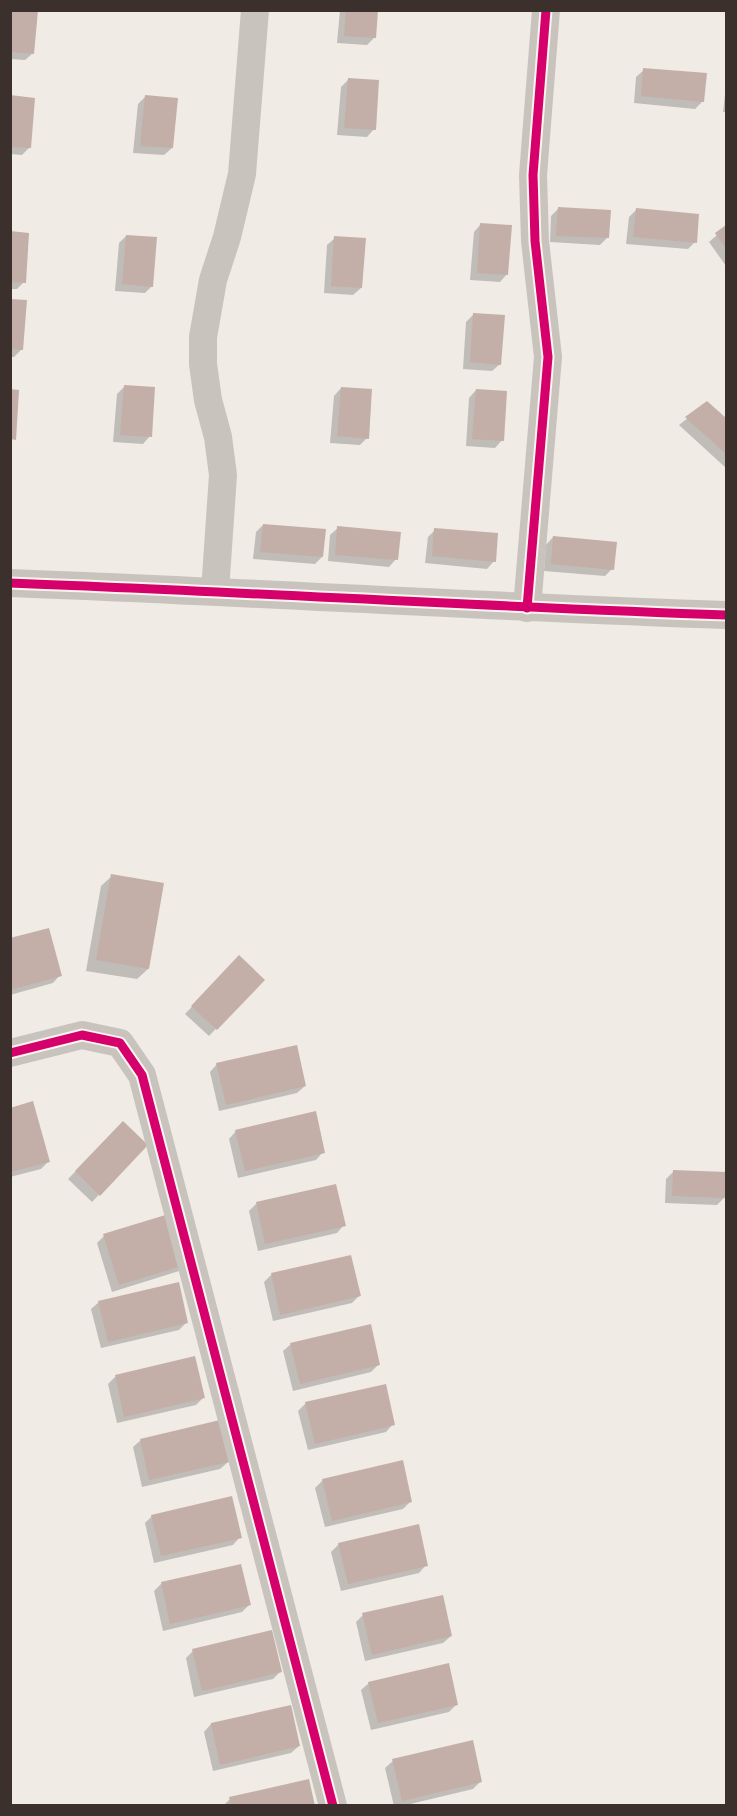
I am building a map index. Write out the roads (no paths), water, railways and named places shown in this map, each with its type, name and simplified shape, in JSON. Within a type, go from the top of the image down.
[{"type":"street","points":[[215,591],[223,476],[218,437],[208,400],[203,364],[203,337],[213,280],[227,237],[242,174],[255,10]]},
{"type":"street","points":[[527,608],[548,357],[536,252],[533,174],[546,10]]},
{"type":"street","points":[[10,583],[215,591],[527,608],[726,615]]},
{"type":"street","points":[[10,1053],[82,1035],[120,1043],[142,1075],[333,1806]]}]
